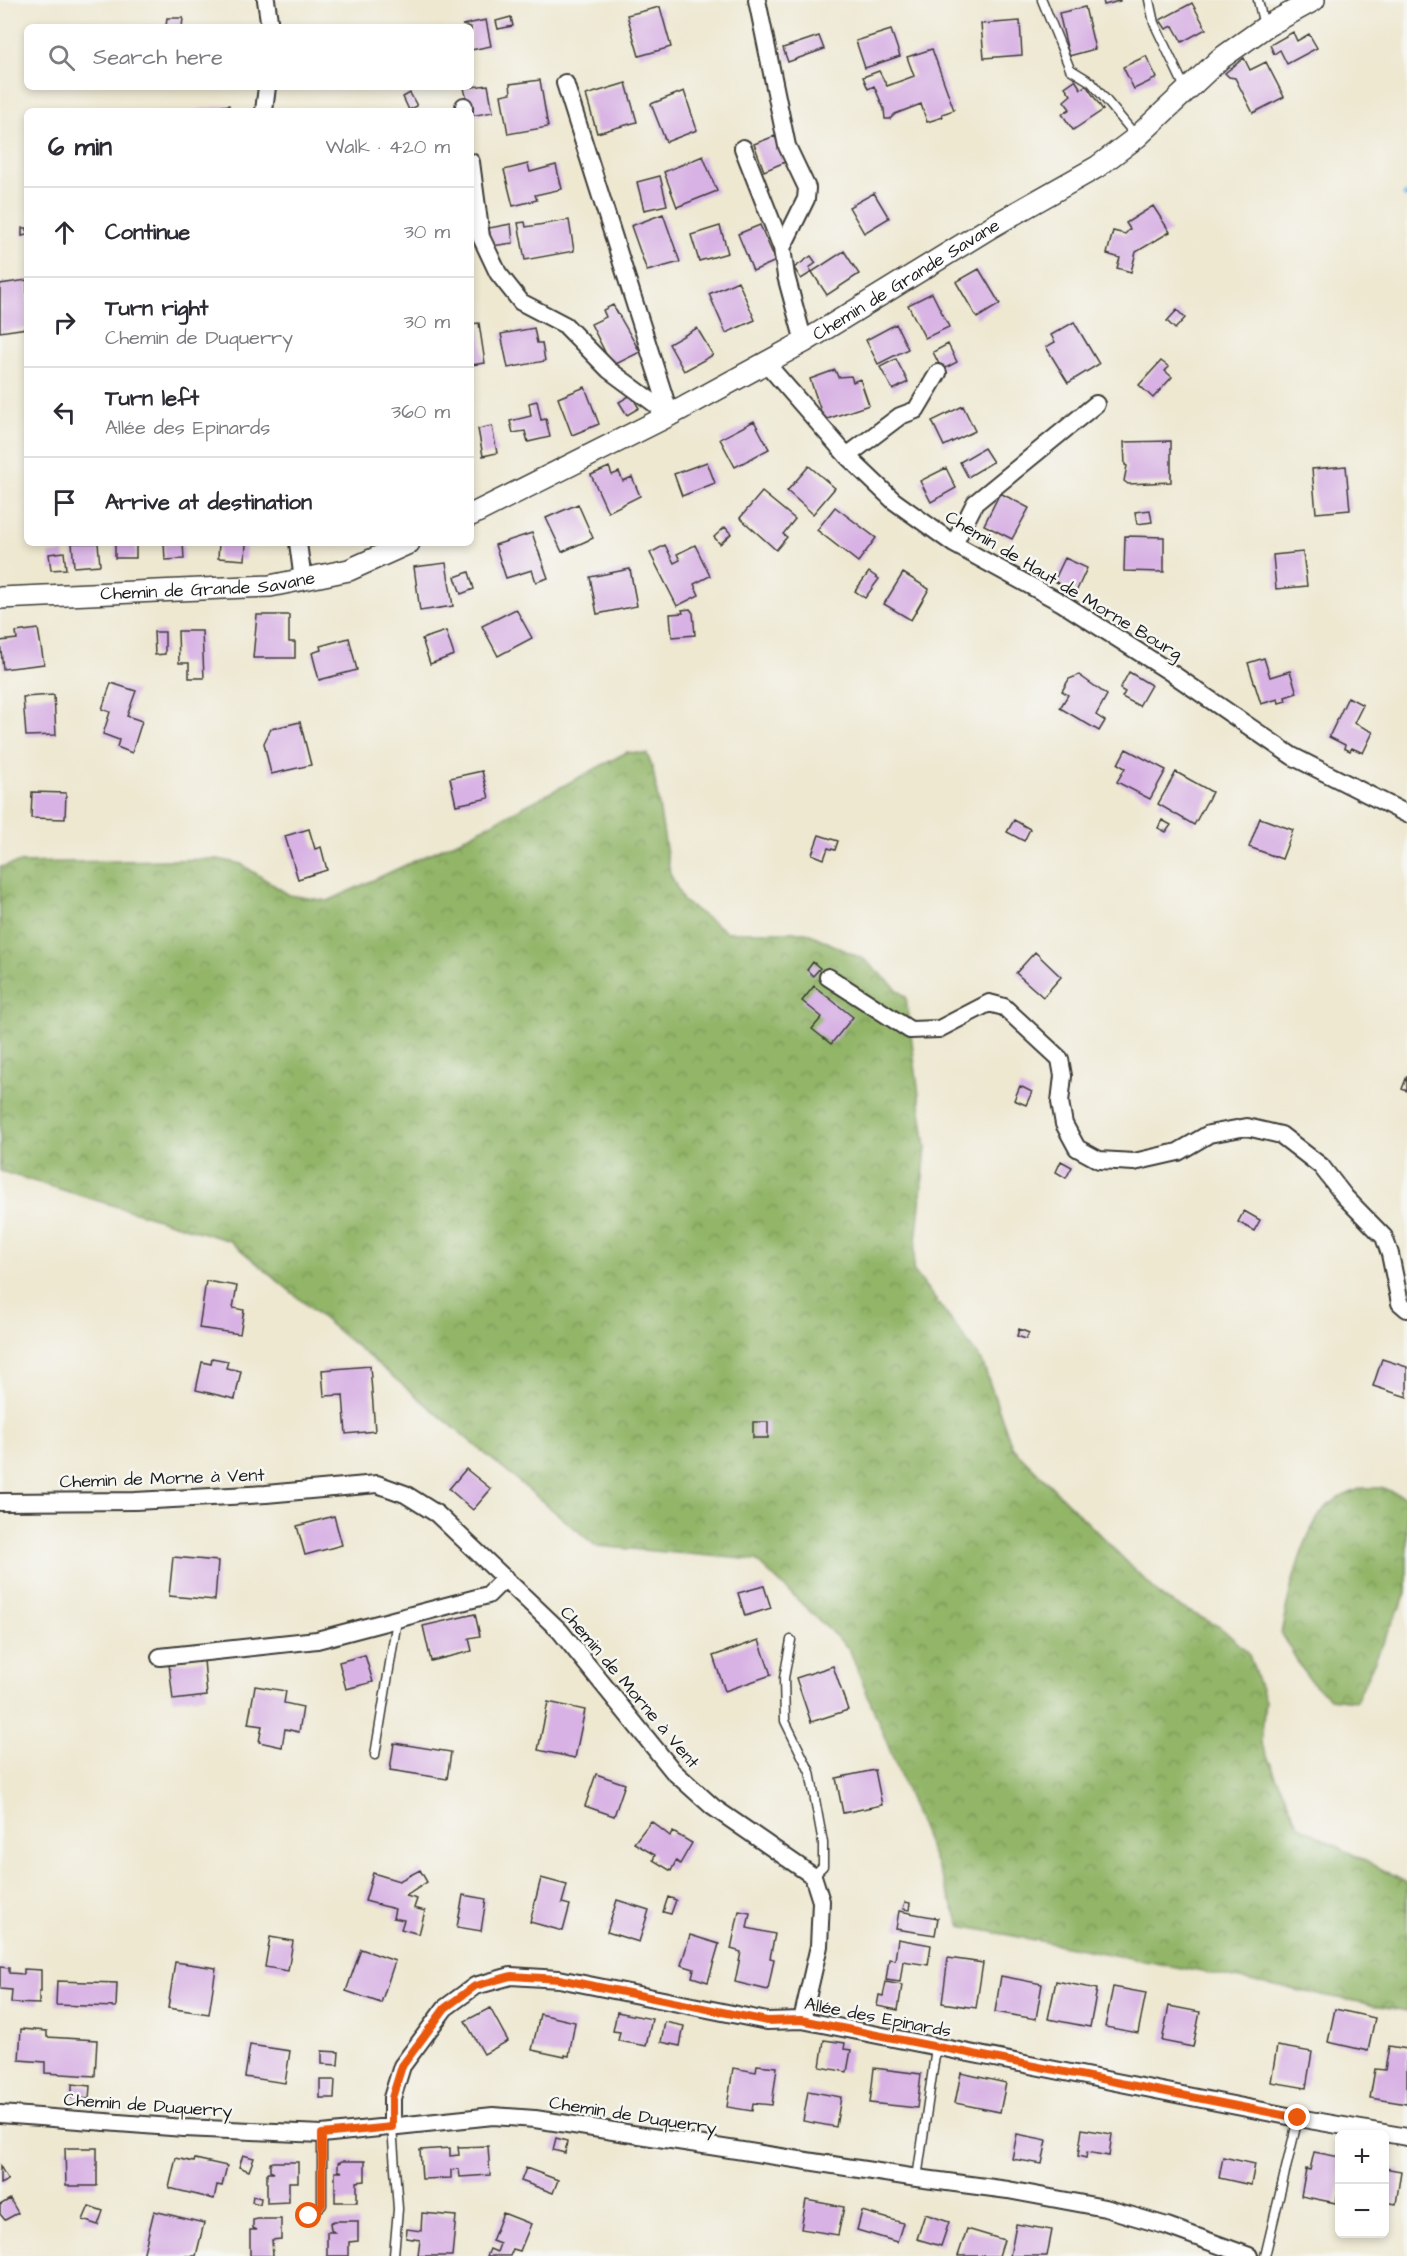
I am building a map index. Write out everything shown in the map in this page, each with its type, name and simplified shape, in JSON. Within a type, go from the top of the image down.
[{"type":"street","points":[[266,0],[270,24]]},
{"type":"street","points":[[757,0],[787,146],[807,188],[806,199],[782,248]]},
{"type":"street","name":"Chemin de Grande Savane","points":[[474,513],[670,415],[804,342],[991,227],[1096,167],[1137,137],[1220,59],[1265,27],[1314,0]]},
{"type":"street","points":[[565,83],[670,415]]},
{"type":"street","points":[[264,108],[267,90]]},
{"type":"street","points":[[743,148],[782,248],[786,276],[804,342]]},
{"type":"street","points":[[474,184],[481,237],[498,273],[520,302],[565,324],[609,370],[670,415]]},
{"type":"street","name":"Chemin de Haut de Morne Bourg","points":[[766,363],[847,456],[894,501],[954,544],[1062,603],[1167,670],[1292,756],[1407,814]]},
{"type":"street","points":[[847,456],[900,416],[916,410],[938,373]]},
{"type":"street","points":[[954,544],[975,503],[1096,404]]},
{"type":"street","points":[[298,546],[303,580]]},
{"type":"street","name":"Chemin de Grande Savane","points":[[0,598],[270,586],[349,570],[402,546]]},
{"type":"street","points":[[828,977],[910,1030],[939,1029],[989,1003],[1004,1007],[1060,1059],[1063,1076],[1060,1102],[1064,1124],[1077,1148],[1099,1160],[1134,1162],[1178,1152],[1209,1134],[1247,1127],[1281,1135],[1321,1166],[1345,1197],[1384,1237],[1390,1254],[1400,1303],[1407,1309]]},
{"type":"street","name":"Chemin de Morne à Vent","points":[[0,1502],[135,1501],[266,1494],[377,1484],[405,1494],[437,1514],[560,1631],[673,1771],[713,1807],[813,1876]]},
{"type":"street","points":[[160,1657],[317,1640],[488,1595],[505,1578]]},
{"type":"street","points":[[801,2020],[819,1946],[821,1901],[813,1876]]},
{"type":"street","name":"Allée des Epinards","points":[[392,2127],[392,2098],[402,2066],[445,2008],[475,1986],[511,1976],[559,1979],[767,2021],[801,2020],[1298,2118],[1407,2137]]},
{"type":"street","name":"Chemin de Duquerry","points":[[0,2114],[184,2128],[322,2134],[492,2116],[535,2119],[1008,2190],[1105,2208],[1167,2226],[1249,2256]]},
{"type":"lane","points":[[1042,0],[1070,69],[1091,82],[1137,137]]},
{"type":"lane","points":[[1149,0],[1154,23],[1187,90]]},
{"type":"lane","points":[[1258,0],[1265,27]]},
{"type":"lane","points":[[375,1755],[398,1620]]},
{"type":"lane","points":[[791,1640],[784,1678],[785,1721],[810,1772],[823,1843],[823,1866],[813,1876]]},
{"type":"lane","points":[[917,2178],[936,2048]]},
{"type":"lane","points":[[1265,2256],[1298,2118]]},
{"type":"lane","points":[[392,2127],[398,2210],[394,2255]]},
{"type":"lane","points":[[309,2216],[322,2205],[322,2134]]},
{"type":"green space","points":[[627,752],[647,754],[653,769],[670,873],[683,901],[727,932],[806,932],[865,960],[906,997],[926,1148],[913,1270],[982,1361],[1012,1447],[1163,1598],[1220,1627],[1248,1652],[1265,1701],[1261,1743],[1299,1826],[1407,1883],[1407,2011],[961,1926],[849,1649],[756,1560],[596,1546],[230,1241],[0,1171],[0,867],[18,863],[218,859],[241,864],[289,895],[328,901],[464,838]]},
{"type":"green space","points":[[1362,1488],[1383,1488],[1407,1498],[1407,1592],[1356,1701],[1329,1698],[1308,1678],[1281,1634],[1298,1562],[1313,1526],[1323,1511],[1333,1502]]},
{"type":"building","points":[[1103,0],[1120,0],[1120,1],[1104,5]]},
{"type":"building","points":[[1192,3],[1206,29],[1182,42],[1173,26],[1166,29],[1160,20]]},
{"type":"building","points":[[660,7],[671,47],[639,56],[627,15]]},
{"type":"building","points":[[1085,7],[1095,49],[1069,56],[1059,13]]},
{"type":"building","points":[[511,17],[513,26],[498,29],[496,21]]},
{"type":"building","points":[[167,18],[183,18],[182,24],[166,24]]},
{"type":"building","points":[[486,20],[491,46],[474,49],[474,24],[467,24]]},
{"type":"building","points":[[1020,21],[1022,55],[984,58],[981,24]]},
{"type":"building","points":[[891,30],[900,56],[865,68],[856,41]]},
{"type":"building","points":[[1293,32],[1297,41],[1309,34],[1317,48],[1287,64],[1280,50],[1274,54],[1270,45]]},
{"type":"building","points":[[819,36],[824,49],[788,62],[783,48]]},
{"type":"building","points":[[932,49],[954,110],[942,114],[943,117],[927,122],[921,104],[895,114],[890,119],[885,119],[884,109],[874,86],[868,89],[863,77],[879,71],[887,86],[914,76],[907,57]]},
{"type":"building","points":[[1146,56],[1157,78],[1134,89],[1123,67]]},
{"type":"building","points":[[1244,58],[1250,70],[1266,62],[1284,97],[1253,113],[1235,78],[1225,73]]},
{"type":"building","points":[[540,80],[548,127],[508,134],[501,95],[511,93],[510,84]]},
{"type":"building","points":[[1075,80],[1081,89],[1086,85],[1103,110],[1073,130],[1062,114],[1070,109],[1064,101],[1071,95],[1065,87]]},
{"type":"building","points":[[626,83],[637,122],[597,133],[586,95]]},
{"type":"building","points":[[488,85],[493,112],[474,115],[474,108],[469,108],[464,90],[474,90],[474,87]]},
{"type":"building","points":[[684,91],[697,130],[666,142],[651,104]]},
{"type":"building","points":[[410,93],[417,106],[408,108],[403,97]]},
{"type":"building","points":[[229,105],[229,108],[209,108]]},
{"type":"building","points":[[775,136],[785,162],[764,171],[754,144]]},
{"type":"building","points":[[703,156],[717,191],[677,207],[664,172]]},
{"type":"building","points":[[528,164],[530,172],[556,165],[562,189],[535,195],[537,200],[513,206],[504,170]]},
{"type":"building","points":[[660,176],[667,205],[644,210],[637,182]]},
{"type":"building","points":[[874,193],[889,218],[864,233],[849,207]]},
{"type":"building","points":[[1153,206],[1170,232],[1136,252],[1131,272],[1117,268],[1120,258],[1107,254],[1113,231],[1125,234],[1130,229],[1126,223]]},
{"type":"building","points":[[663,214],[680,262],[647,271],[631,226]]},
{"type":"building","points":[[569,220],[574,251],[525,260],[518,223],[525,222],[526,227]]},
{"type":"building","points":[[511,224],[513,243],[492,246],[489,228]]},
{"type":"building","points":[[760,225],[776,261],[753,271],[738,234]]},
{"type":"building","points":[[720,226],[728,253],[699,261],[691,235]]},
{"type":"building","points":[[844,251],[859,274],[827,295],[812,272]]},
{"type":"building","points":[[811,256],[816,263],[809,268],[812,272],[801,279],[794,268]]},
{"type":"building","points":[[979,269],[1000,304],[977,318],[956,282]]},
{"type":"building","points":[[24,280],[24,328],[0,332],[0,284]]},
{"type":"building","points":[[738,281],[755,320],[726,333],[709,294]]},
{"type":"building","points":[[932,293],[949,327],[925,338],[908,305]]},
{"type":"building","points":[[613,305],[640,352],[612,366],[591,324],[606,317],[603,310]]},
{"type":"building","points":[[1177,310],[1185,318],[1175,329],[1167,321]]},
{"type":"building","points":[[1074,322],[1099,364],[1068,383],[1046,347],[1055,342],[1051,335]]},
{"type":"building","points":[[479,323],[485,363],[474,365],[474,324]]},
{"type":"building","points":[[896,324],[908,349],[878,364],[866,340]]},
{"type":"building","points":[[534,328],[537,343],[542,343],[545,361],[508,368],[501,334]]},
{"type":"building","points":[[697,328],[713,355],[684,371],[669,344]]},
{"type":"building","points":[[948,344],[957,362],[942,370],[933,352]]},
{"type":"building","points":[[896,359],[908,382],[893,390],[880,367]]},
{"type":"building","points":[[1161,361],[1169,367],[1165,371],[1172,377],[1153,398],[1139,385]]},
{"type":"building","points":[[835,370],[838,377],[851,376],[853,382],[860,379],[869,405],[824,420],[810,379]]},
{"type":"building","points":[[585,387],[599,424],[572,435],[558,398]]},
{"type":"building","points":[[631,395],[639,408],[627,415],[619,402]]},
{"type":"building","points":[[537,401],[541,420],[546,419],[550,437],[528,442],[525,431],[513,433],[510,421],[531,416],[529,403]]},
{"type":"building","points":[[963,406],[975,431],[944,446],[932,421]]},
{"type":"building","points":[[754,421],[769,449],[735,467],[720,439]]},
{"type":"building","points":[[492,426],[497,453],[483,456],[478,429]]},
{"type":"building","points":[[1171,441],[1171,482],[1128,484],[1124,481],[1127,466],[1125,465],[1124,442]]},
{"type":"building","points":[[984,448],[993,462],[968,477],[960,462]]},
{"type":"building","points":[[707,462],[715,483],[682,496],[674,474]]},
{"type":"building","points":[[809,466],[835,488],[813,514],[787,491]]},
{"type":"building","points":[[1346,466],[1350,510],[1316,513],[1312,469]]},
{"type":"building","points":[[609,467],[612,475],[619,472],[623,481],[632,477],[640,496],[608,512],[591,475]]},
{"type":"building","points":[[946,468],[956,488],[931,502],[920,481]]},
{"type":"building","points":[[762,492],[795,519],[783,534],[787,537],[776,550],[740,518]]},
{"type":"building","points":[[1000,493],[1029,508],[1012,539],[984,525]]},
{"type":"building","points":[[578,504],[593,538],[562,552],[546,518]]},
{"type":"building","points":[[835,507],[876,538],[858,562],[817,530]]},
{"type":"building","points":[[1150,510],[1152,522],[1137,524],[1135,512]]},
{"type":"building","points":[[725,527],[731,534],[720,544],[714,537]]},
{"type":"building","points":[[532,533],[548,578],[536,582],[532,570],[506,578],[495,545]]},
{"type":"building","points":[[1125,536],[1164,537],[1164,572],[1124,571]]},
{"type":"building","points":[[665,545],[674,563],[680,560],[677,554],[695,545],[710,576],[694,584],[699,595],[677,606],[650,553]]},
{"type":"building","points":[[72,546],[98,546],[100,565],[74,567]]},
{"type":"building","points":[[115,546],[136,546],[136,558],[115,558]]},
{"type":"building","points":[[164,546],[183,546],[184,559],[165,560]]},
{"type":"building","points":[[219,546],[246,546],[245,560],[218,558]]},
{"type":"building","points":[[64,552],[66,569],[51,570],[49,554]]},
{"type":"building","points":[[1303,552],[1307,586],[1276,589],[1273,555]]},
{"type":"building","points":[[1065,558],[1087,568],[1076,592],[1054,581]]},
{"type":"building","points":[[446,563],[453,606],[420,611],[414,567]]},
{"type":"building","points":[[630,569],[637,606],[597,614],[590,577]]},
{"type":"building","points":[[469,572],[474,589],[461,594],[455,577]]},
{"type":"building","points":[[869,572],[879,579],[865,598],[855,591]]},
{"type":"building","points":[[903,573],[929,589],[911,620],[884,604]]},
{"type":"building","points":[[516,609],[532,638],[498,656],[482,626]]},
{"type":"building","points":[[690,609],[693,613],[695,635],[672,637],[670,614],[683,613],[682,610]]},
{"type":"building","points":[[257,615],[289,615],[289,642],[295,642],[295,658],[253,658]]},
{"type":"building","points":[[38,629],[44,664],[3,669],[0,641],[17,639],[16,632]]},
{"type":"building","points":[[178,631],[202,631],[204,678],[189,678],[189,663],[179,663]]},
{"type":"building","points":[[446,631],[454,655],[430,664],[422,639]]},
{"type":"building","points":[[154,632],[165,632],[165,654],[155,655]]},
{"type":"building","points":[[349,638],[357,670],[319,680],[312,653],[321,650],[320,646]]},
{"type":"building","points":[[1264,658],[1270,677],[1290,671],[1297,693],[1285,697],[1286,701],[1279,703],[1278,699],[1261,704],[1248,663]]},
{"type":"building","points":[[1129,672],[1151,685],[1139,706],[1122,697],[1125,692],[1120,689]]},
{"type":"building","points":[[1079,675],[1107,695],[1096,715],[1105,721],[1099,731],[1060,708],[1068,695],[1062,691],[1069,679]]},
{"type":"building","points":[[111,683],[136,691],[127,716],[142,721],[132,753],[117,747],[119,740],[103,734],[110,712],[102,709]]},
{"type":"building","points":[[54,695],[56,735],[26,736],[23,697]]},
{"type":"building","points":[[1348,697],[1363,705],[1354,723],[1373,732],[1363,753],[1352,748],[1350,751],[1344,748],[1345,745],[1329,737]]},
{"type":"building","points":[[300,722],[311,765],[271,774],[264,743],[271,729]]},
{"type":"building","points":[[1126,749],[1166,770],[1150,799],[1117,782],[1125,768],[1118,764]]},
{"type":"building","points":[[482,771],[489,798],[456,805],[450,778]]},
{"type":"building","points":[[1176,772],[1212,792],[1194,825],[1158,804]]},
{"type":"building","points":[[32,792],[66,793],[65,819],[31,818]]},
{"type":"building","points":[[1260,818],[1293,830],[1282,859],[1249,847]]},
{"type":"building","points":[[1014,820],[1030,829],[1024,841],[1007,832]]},
{"type":"building","points":[[1162,820],[1171,825],[1166,832],[1158,828]]},
{"type":"building","points":[[309,829],[315,849],[321,847],[327,870],[298,879],[285,836]]},
{"type":"building","points":[[819,835],[838,841],[835,850],[828,848],[824,859],[812,854]]},
{"type":"building","points":[[1035,952],[1061,977],[1043,997],[1016,973]]},
{"type":"building","points":[[813,962],[820,968],[813,976],[807,970]]},
{"type":"building","points":[[814,986],[853,1017],[831,1044],[812,1029],[822,1017],[802,1001]]},
{"type":"building","points":[[1407,1076],[1407,1091],[1402,1089]]},
{"type":"building","points":[[1020,1086],[1032,1092],[1026,1105],[1014,1100]]},
{"type":"building","points":[[1061,1161],[1072,1167],[1066,1178],[1056,1172]]},
{"type":"building","points":[[1244,1211],[1260,1220],[1254,1231],[1238,1222]]},
{"type":"building","points":[[206,1281],[237,1286],[233,1308],[244,1310],[240,1334],[199,1328]]},
{"type":"building","points":[[1019,1329],[1029,1333],[1026,1339],[1017,1336]]},
{"type":"building","points":[[212,1358],[228,1361],[226,1368],[241,1371],[235,1399],[196,1390],[202,1362],[211,1364]]},
{"type":"building","points":[[1382,1359],[1407,1367],[1407,1397],[1373,1386]]},
{"type":"building","points":[[370,1366],[375,1431],[346,1434],[343,1395],[324,1396],[322,1370]]},
{"type":"building","points":[[753,1422],[768,1422],[768,1438],[753,1438]]},
{"type":"building","points":[[466,1469],[491,1489],[473,1510],[449,1489]]},
{"type":"building","points":[[334,1516],[342,1545],[305,1555],[297,1526]]},
{"type":"building","points":[[173,1557],[218,1561],[215,1600],[169,1596]]},
{"type":"building","points":[[764,1586],[771,1608],[745,1616],[738,1593]]},
{"type":"building","points":[[475,1614],[480,1636],[469,1638],[472,1651],[431,1661],[423,1626]]},
{"type":"building","points":[[759,1640],[771,1675],[725,1691],[713,1656]]},
{"type":"building","points":[[365,1655],[373,1682],[346,1689],[339,1662]]},
{"type":"building","points":[[204,1660],[207,1696],[173,1700],[169,1664]]},
{"type":"building","points":[[833,1666],[848,1710],[811,1722],[796,1678]]},
{"type":"building","points":[[255,1686],[286,1691],[284,1703],[303,1707],[299,1732],[285,1729],[282,1747],[259,1742],[262,1726],[248,1724]]},
{"type":"building","points":[[548,1702],[585,1710],[575,1758],[538,1750]]},
{"type":"building","points":[[394,1743],[451,1752],[447,1779],[390,1770]]},
{"type":"building","points":[[875,1770],[882,1805],[843,1813],[836,1778]]},
{"type":"building","points":[[596,1774],[625,1784],[614,1816],[585,1806]]},
{"type":"building","points":[[651,1821],[670,1836],[673,1832],[692,1843],[680,1864],[676,1861],[671,1871],[653,1860],[655,1855],[634,1843]]},
{"type":"building","points":[[420,1870],[427,1882],[406,1896],[417,1899],[414,1908],[425,1911],[419,1934],[401,1929],[404,1920],[393,1918],[395,1909],[365,1901],[373,1873],[399,1881]]},
{"type":"building","points":[[541,1878],[567,1885],[562,1903],[570,1905],[563,1931],[530,1922]]},
{"type":"building","points":[[463,1895],[486,1899],[481,1931],[457,1927]]},
{"type":"building","points":[[668,1897],[676,1900],[671,1914],[663,1912]]},
{"type":"building","points":[[617,1900],[649,1910],[639,1942],[607,1932]]},
{"type":"building","points":[[905,1902],[910,1903],[909,1910],[903,1909]]},
{"type":"building","points":[[739,1911],[750,1913],[747,1928],[775,1934],[770,1958],[774,1959],[768,1990],[735,1982],[741,1952],[731,1949]]},
{"type":"building","points":[[899,1911],[938,1918],[935,1935],[896,1929]]},
{"type":"building","points":[[690,1935],[719,1944],[708,1982],[692,1977],[694,1969],[681,1965]]},
{"type":"building","points":[[270,1937],[293,1941],[288,1971],[265,1967]]},
{"type":"building","points":[[898,1939],[931,1945],[928,1965],[903,1961],[900,1982],[886,1980],[889,1959],[895,1960]]},
{"type":"building","points":[[361,1949],[395,1961],[381,2003],[346,1991]]},
{"type":"building","points":[[948,1958],[983,1963],[976,2008],[942,2003]]},
{"type":"building","points":[[175,1962],[216,1968],[209,2014],[168,2008]]},
{"type":"building","points":[[0,1967],[9,1968],[9,1973],[24,1974],[24,1969],[41,1970],[39,2004],[11,2003],[12,1990],[0,1989]]},
{"type":"building","points":[[1001,1976],[1042,1984],[1036,2019],[995,2012]]},
{"type":"building","points":[[57,1981],[117,1983],[116,2007],[56,2005]]},
{"type":"building","points":[[1056,1981],[1097,1989],[1090,2027],[1048,2019]]},
{"type":"building","points":[[886,1982],[902,1985],[898,2010],[877,2006],[879,1995],[883,1996]]},
{"type":"building","points":[[1113,1987],[1146,1993],[1138,2033],[1105,2027]]},
{"type":"building","points":[[1169,2006],[1200,2012],[1193,2047],[1162,2041]]},
{"type":"building","points":[[490,2008],[508,2041],[484,2054],[465,2021]]},
{"type":"building","points":[[1335,2009],[1375,2018],[1368,2051],[1328,2042]]},
{"type":"building","points":[[617,2012],[652,2019],[646,2046],[618,2041],[620,2032],[613,2031]]},
{"type":"building","points":[[540,2014],[575,2022],[569,2056],[532,2050]]},
{"type":"building","points":[[665,2022],[684,2026],[680,2046],[661,2042]]},
{"type":"building","points":[[21,2029],[47,2031],[47,2037],[97,2040],[95,2076],[45,2073],[45,2062],[19,2060]]},
{"type":"building","points":[[824,2040],[845,2043],[844,2049],[851,2050],[847,2072],[820,2067]]},
{"type":"building","points":[[250,2045],[290,2051],[285,2083],[245,2077]]},
{"type":"building","points":[[1277,2046],[1312,2052],[1306,2088],[1271,2082]]},
{"type":"building","points":[[1389,2046],[1407,2049],[1407,2104],[1370,2098],[1375,2069],[1385,2070]]},
{"type":"building","points":[[322,2051],[339,2052],[338,2065],[322,2064]]},
{"type":"building","points":[[757,2065],[777,2067],[772,2105],[753,2103],[752,2111],[727,2107],[733,2068],[756,2072]]},
{"type":"building","points":[[874,2068],[921,2074],[917,2108],[870,2103]]},
{"type":"building","points":[[961,2073],[1006,2083],[1000,2112],[955,2103]]},
{"type":"building","points":[[320,2080],[335,2080],[334,2098],[320,2098]]},
{"type":"building","points":[[72,2084],[90,2086],[89,2099],[72,2098]]},
{"type":"building","points":[[808,2091],[841,2097],[836,2127],[803,2121]]},
{"type":"building","points":[[1082,2129],[1112,2134],[1109,2156],[1087,2152],[1086,2158],[1078,2156]]},
{"type":"building","points":[[1017,2134],[1047,2140],[1042,2164],[1012,2159]]},
{"type":"building","points":[[556,2138],[567,2141],[565,2153],[553,2150]]},
{"type":"building","points":[[488,2146],[490,2175],[460,2177],[459,2169],[451,2170],[451,2178],[422,2179],[420,2150],[450,2148],[450,2156],[459,2155],[458,2147]]},
{"type":"building","points":[[65,2148],[97,2148],[97,2186],[66,2186]]},
{"type":"building","points":[[1314,2152],[1335,2156],[1335,2203],[1301,2196],[1306,2169],[1310,2170]]},
{"type":"building","points":[[243,2155],[254,2158],[249,2171],[239,2167]]},
{"type":"building","points":[[1223,2157],[1255,2164],[1251,2185],[1219,2178]]},
{"type":"building","points":[[176,2158],[194,2162],[195,2159],[227,2166],[222,2186],[217,2185],[214,2199],[169,2188]]},
{"type":"building","points":[[365,2161],[365,2181],[357,2182],[357,2202],[335,2202],[335,2172],[342,2172],[338,2170],[338,2163]]},
{"type":"building","points":[[298,2162],[298,2182],[289,2182],[289,2202],[267,2203],[267,2173],[274,2173],[270,2171],[270,2163]]},
{"type":"building","points":[[0,2166],[8,2180],[0,2184]]},
{"type":"building","points":[[526,2168],[558,2180],[553,2193],[521,2181]]},
{"type":"building","points":[[1389,2169],[1401,2171],[1396,2204],[1389,2203]]},
{"type":"building","points":[[253,2196],[261,2198],[260,2204],[252,2202]]},
{"type":"building","points":[[10,2199],[18,2213],[5,2220],[0,2214],[0,2205]]},
{"type":"building","points":[[806,2200],[844,2207],[838,2235],[801,2229]]},
{"type":"building","points":[[89,2206],[103,2211],[98,2225],[83,2220]]},
{"type":"building","points":[[154,2211],[204,2223],[196,2256],[143,2256]]},
{"type":"building","points":[[862,2211],[903,2223],[897,2242],[857,2230]]},
{"type":"building","points":[[422,2213],[456,2216],[452,2256],[418,2256],[420,2240],[406,2238],[407,2229],[421,2231]]},
{"type":"building","points":[[503,2213],[531,2224],[520,2251],[513,2249],[510,2256],[487,2256],[490,2249],[497,2252],[500,2244],[492,2241]]},
{"type":"building","points":[[925,2214],[949,2222],[941,2246],[917,2239]]},
{"type":"building","points":[[281,2219],[281,2239],[272,2240],[273,2256],[250,2256],[250,2230],[257,2230],[253,2228],[253,2220]]},
{"type":"building","points":[[358,2221],[358,2241],[349,2242],[349,2256],[327,2256],[327,2232],[334,2232],[331,2230],[330,2223]]},
{"type":"building","points":[[1016,2224],[1052,2230],[1047,2256],[1010,2256]]},
{"type":"building","points":[[967,2229],[1004,2240],[999,2256],[958,2256]]},
{"type":"route","points":[[309,2216],[322,2205],[322,2134],[392,2127],[392,2098],[402,2066],[445,2008],[475,1986],[511,1976],[559,1979],[767,2021],[801,2020],[1298,2118]]}]
